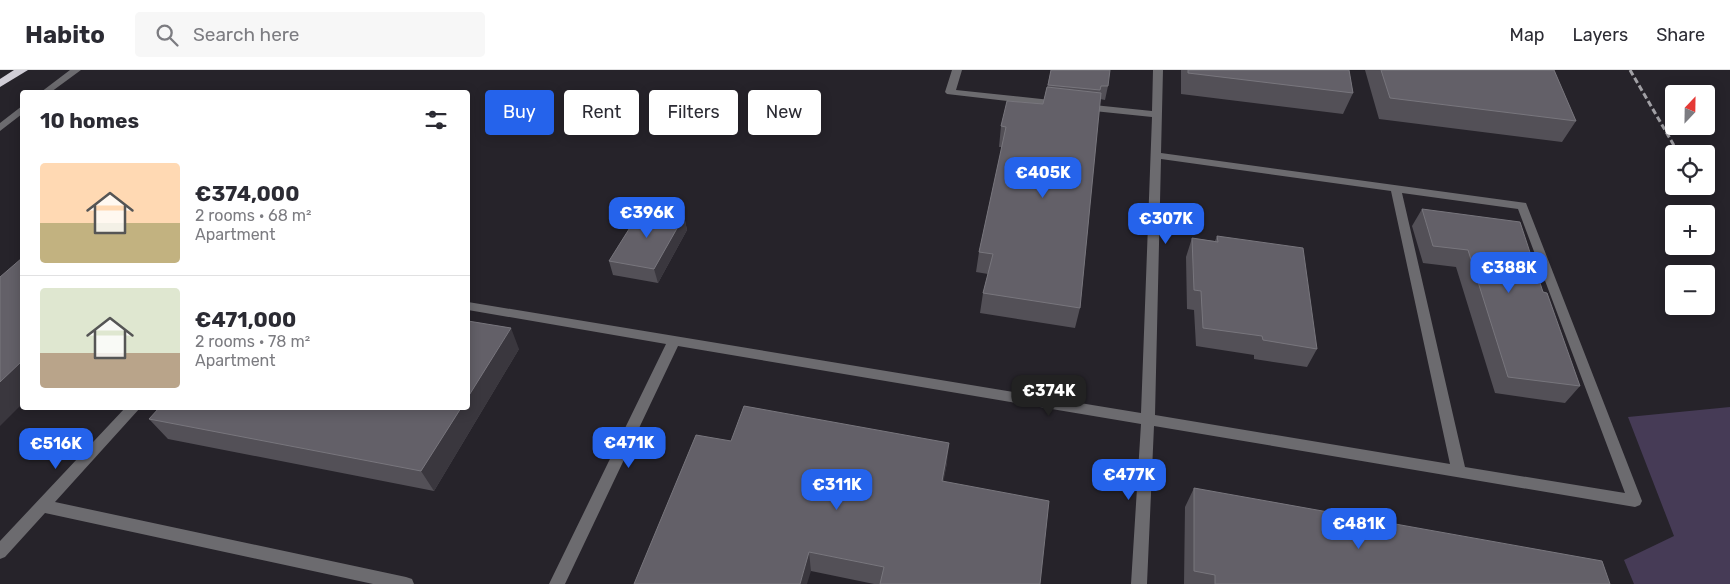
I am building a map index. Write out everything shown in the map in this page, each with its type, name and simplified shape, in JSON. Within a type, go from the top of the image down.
[{"type":"highway","points":[[0,84],[22,70]]},
{"type":"street","points":[[48,90],[76,70]]},
{"type":"street","points":[[957,70],[950,92],[1157,115]]},
{"type":"street","points":[[1139,584],[1148,419],[1158,70]]},
{"type":"street","points":[[0,128],[20,112]]},
{"type":"street","points":[[470,306],[1635,501],[1522,206],[1155,155]]},
{"type":"street","points":[[1396,189],[1459,471]]},
{"type":"street","points":[[557,584],[674,341]]},
{"type":"street","points":[[0,552],[132,410]]},
{"type":"street","points":[[42,506],[406,584]]},
{"type":"shaded area","points":[[1730,407],[1730,584],[1634,584],[1624,560],[1674,536],[1628,417]]},
{"type":"building","points":[[1051,70],[1110,70],[1108,86],[1101,86],[1100,90],[1048,85]]},
{"type":"building","points":[[1188,70],[1349,70],[1353,93],[1188,73]]},
{"type":"building","points":[[1381,70],[1554,70],[1576,121],[1390,98]]},
{"type":"building","points":[[1047,87],[1101,93],[1080,308],[983,293],[993,254],[979,252],[1006,127],[1001,126],[1007,101],[1043,104]]},
{"type":"building","points":[[1422,209],[1520,222],[1543,292],[1547,293],[1580,386],[1508,377],[1468,250],[1433,246]]},
{"type":"building","points":[[641,210],[684,216],[654,269],[609,261]]},
{"type":"building","points":[[1217,236],[1303,248],[1317,349],[1263,340],[1262,336],[1203,328],[1201,291],[1194,290],[1192,238],[1218,242]]},
{"type":"building","points":[[20,260],[20,363],[0,382],[0,277]]},
{"type":"building","points":[[470,321],[511,328],[470,394]]},
{"type":"building","points":[[744,406],[949,443],[942,481],[1049,501],[1040,584],[880,584],[884,567],[809,552],[800,584],[634,584],[696,435],[731,441]]},
{"type":"building","points":[[157,410],[460,410],[421,471],[149,419]]},
{"type":"building","points":[[1194,488],[1602,561],[1610,584],[1215,584],[1215,575],[1194,571]]},
{"type":"railway","points":[[1630,70],[1674,145]]}]
